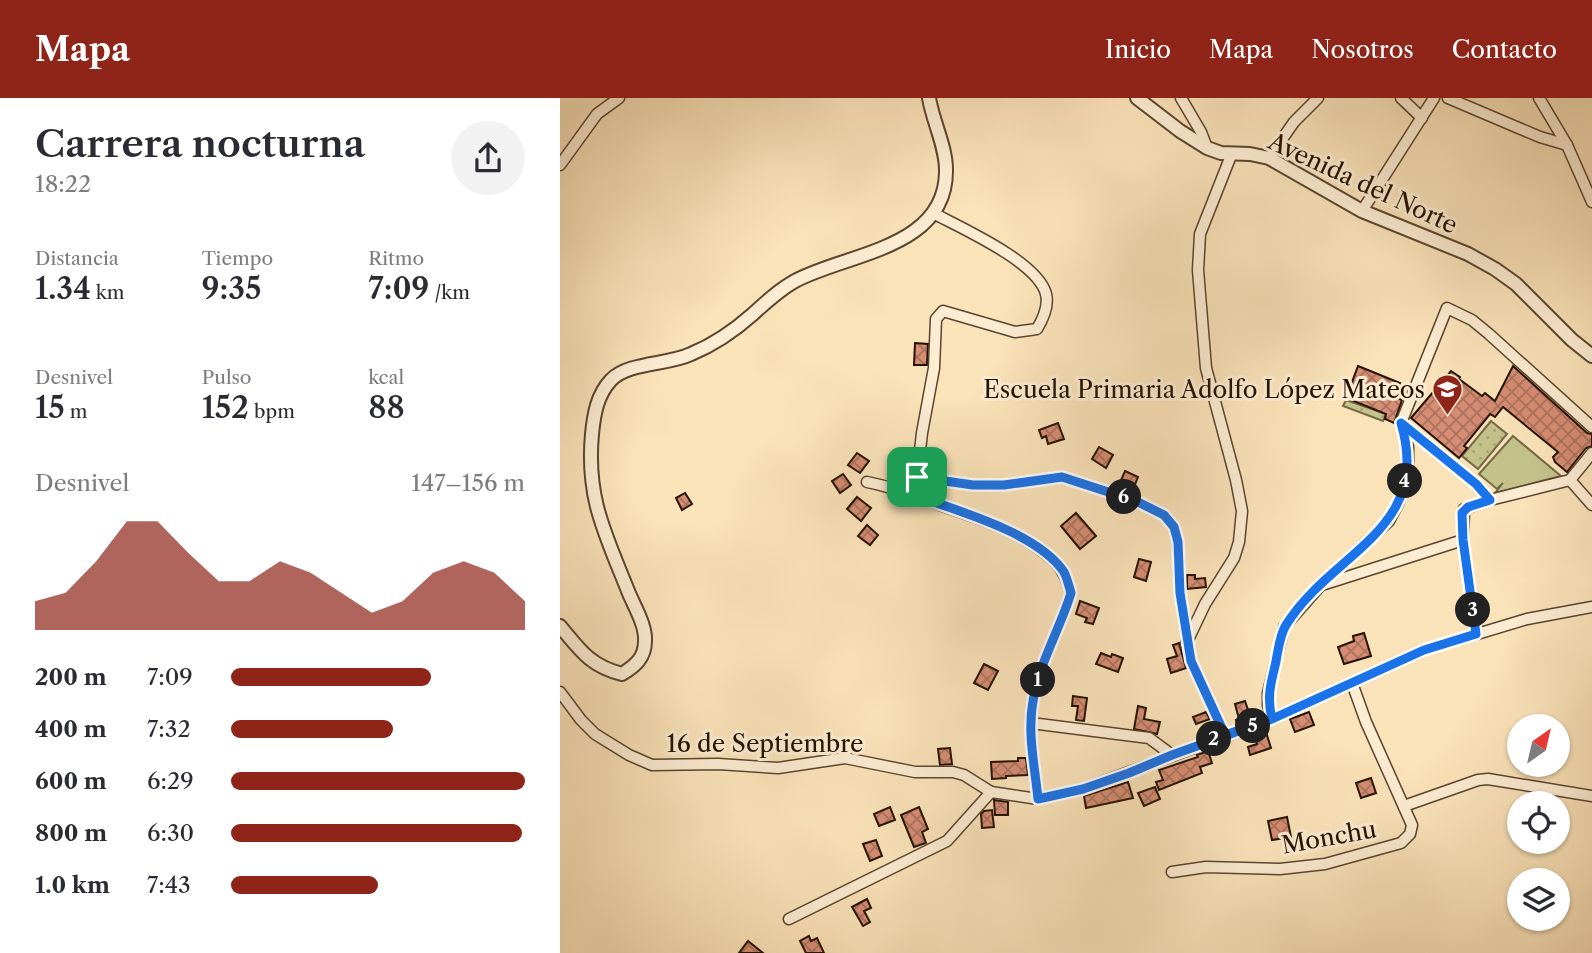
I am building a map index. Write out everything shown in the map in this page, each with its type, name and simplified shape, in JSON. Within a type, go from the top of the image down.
[{"type":"street","points":[[560,165],[597,114],[619,98]]},
{"type":"street","points":[[560,626],[589,660],[604,670],[622,674],[637,665],[643,655],[645,640],[640,621],[599,518],[591,485],[590,463],[595,410],[612,379],[626,370],[681,359],[699,351],[738,326],[796,281],[900,240],[918,230],[933,213],[942,195],[946,169],[929,98]]},
{"type":"street","name":"Avenida del Norte","points":[[1137,98],[1180,131],[1208,148],[1221,153],[1269,158],[1362,211],[1468,254],[1495,269],[1516,284],[1572,340],[1592,356]]},
{"type":"street","points":[[1181,98],[1208,148]]},
{"type":"street","points":[[1269,158],[1294,122],[1318,98]]},
{"type":"street","points":[[1402,98],[1422,118]]},
{"type":"street","points":[[1362,211],[1434,98]]},
{"type":"street","points":[[1447,98],[1540,137],[1567,145]]},
{"type":"street","points":[[1539,98],[1567,145],[1592,202]]},
{"type":"street","points":[[1186,644],[1205,604],[1234,558],[1239,542],[1242,511],[1206,368],[1198,270],[1200,234],[1232,153]]},
{"type":"street","points":[[910,494],[917,477],[934,368],[936,319],[943,312],[1015,332],[1024,332],[1037,329],[1044,318],[1046,306],[1046,293],[1023,263],[933,213]]},
{"type":"street","points":[[1272,719],[1268,693],[1284,626],[1355,551],[1379,531],[1398,504],[1405,486],[1408,461],[1408,447],[1401,423],[1447,308],[1472,320],[1592,427]]},
{"type":"street","points":[[1401,423],[1476,484],[1490,500]]},
{"type":"street","points":[[1476,634],[1463,540],[1464,509],[1570,480],[1592,453]]},
{"type":"street","points":[[917,477],[973,485],[1004,485],[1062,477],[1098,487],[1155,509],[1170,521],[1178,542],[1186,644],[1197,676],[1225,735]]},
{"type":"street","points":[[1570,480],[1592,505]]},
{"type":"street","points":[[867,482],[992,523],[1022,537],[1053,560],[1063,572],[1071,593],[1038,679],[1031,723],[1038,799]]},
{"type":"street","points":[[1321,585],[1463,540]]},
{"type":"street","points":[[789,919],[947,841],[991,792],[1038,799],[1083,789],[1272,719],[1424,650],[1527,619],[1592,607]]},
{"type":"street","name":"Monchu","points":[[1172,872],[1206,867],[1303,868],[1395,846],[1406,840],[1412,830],[1404,806],[1366,722],[1352,683]]},
{"type":"street","name":"16 de Septiembre","points":[[560,692],[595,734],[629,755],[652,765],[718,764],[778,768],[845,758],[915,772],[953,772],[964,775],[991,792]]},
{"type":"street","points":[[1031,723],[1149,738],[1172,755]]},
{"type":"street","points":[[1404,806],[1478,779],[1592,796]]},
{"type":"shaded area","points":[[1346,400],[1386,414],[1383,421],[1343,406]]},
{"type":"shaded area","points":[[1491,421],[1507,434],[1478,469],[1462,456]]},
{"type":"shaded area","points":[[1513,436],[1561,476],[1495,493],[1503,483],[1497,489],[1479,474]]},
{"type":"building","points":[[915,343],[928,344],[927,365],[914,365]]},
{"type":"building","points":[[1358,366],[1400,383],[1394,396],[1402,400],[1394,423],[1385,419],[1386,414],[1346,398]]},
{"type":"building","points":[[1513,366],[1587,433],[1592,434],[1592,446],[1586,448],[1567,472],[1555,462],[1553,457],[1558,452],[1503,407],[1495,417],[1490,414],[1464,446],[1467,448],[1459,458],[1411,418],[1451,371],[1482,396],[1485,393],[1495,401]]},
{"type":"building","points":[[1058,423],[1064,439],[1048,444],[1046,436],[1042,438],[1039,430]]},
{"type":"building","points":[[1099,447],[1113,455],[1106,468],[1092,459]]},
{"type":"building","points":[[857,453],[869,461],[860,473],[848,465]]},
{"type":"building","points":[[900,458],[911,465],[901,483],[888,478]]},
{"type":"building","points":[[1125,471],[1138,477],[1132,492],[1118,487]]},
{"type":"building","points":[[843,474],[851,485],[840,493],[832,481]]},
{"type":"building","points":[[685,493],[692,504],[682,510],[676,498]]},
{"type":"building","points":[[857,497],[871,508],[861,521],[847,509]]},
{"type":"building","points":[[1076,513],[1096,536],[1080,549],[1061,526]]},
{"type":"building","points":[[867,525],[878,535],[870,545],[858,536]]},
{"type":"building","points":[[1139,559],[1151,562],[1146,581],[1134,577]]},
{"type":"building","points":[[1187,575],[1195,575],[1195,579],[1205,578],[1206,587],[1187,589]]},
{"type":"building","points":[[1080,601],[1099,608],[1093,624],[1085,622],[1087,618],[1076,614]]},
{"type":"building","points":[[1364,633],[1371,656],[1344,664],[1338,647],[1354,641],[1353,636]]},
{"type":"building","points":[[1179,643],[1186,668],[1171,673],[1167,659],[1177,656],[1173,645]]},
{"type":"building","points":[[1101,653],[1123,658],[1118,672],[1096,664]]},
{"type":"building","points":[[984,664],[998,671],[988,690],[974,683]]},
{"type":"building","points":[[1073,696],[1087,698],[1084,721],[1076,720],[1078,706],[1072,706]]},
{"type":"building","points":[[1245,701],[1251,719],[1237,724],[1236,720],[1239,719],[1235,704]]},
{"type":"building","points":[[1138,706],[1146,708],[1144,719],[1160,722],[1157,734],[1134,729]]},
{"type":"building","points":[[1206,712],[1210,719],[1196,724],[1193,717]]},
{"type":"building","points":[[1309,712],[1314,725],[1295,732],[1290,719]]},
{"type":"building","points":[[1266,732],[1271,748],[1250,755],[1248,747],[1257,744],[1254,735]]},
{"type":"building","points":[[950,748],[952,764],[940,765],[938,749]]},
{"type":"building","points":[[1208,751],[1212,763],[1200,767],[1202,773],[1159,790],[1156,782],[1163,780],[1159,770]]},
{"type":"building","points":[[1018,758],[1026,758],[1028,775],[992,779],[991,762],[1018,761]]},
{"type":"building","points":[[1371,778],[1376,793],[1361,798],[1356,783]]},
{"type":"building","points":[[1128,782],[1133,798],[1086,808],[1084,796]]},
{"type":"building","points":[[1155,787],[1160,799],[1144,806],[1138,793]]},
{"type":"building","points":[[994,800],[1008,802],[1008,815],[995,815]]},
{"type":"building","points":[[890,807],[895,820],[879,826],[874,814]]},
{"type":"building","points":[[919,807],[928,829],[922,832],[926,843],[914,847],[901,815]]},
{"type":"building","points":[[992,810],[994,827],[982,828],[981,814]]},
{"type":"building","points":[[1287,817],[1291,837],[1272,840],[1268,821]]},
{"type":"building","points":[[876,840],[882,856],[870,861],[863,844]]},
{"type":"building","points":[[867,899],[871,908],[864,911],[870,922],[863,926],[852,907]]},
{"type":"building","points":[[809,936],[811,941],[817,938],[824,953],[806,953],[800,941]]},
{"type":"building","points":[[748,941],[763,953],[739,953]]},
{"type":"place","name":"Escuela Primaria Adolfo López Mateos","points":[[1448,416]]},
{"type":"route","points":[[917,477],[910,494],[992,523],[1022,537],[1053,560],[1068,581],[1071,593],[1038,679],[1033,701],[1031,723],[1038,799],[1083,789],[1129,773],[1272,719],[1424,650],[1476,634],[1463,540],[1462,513],[1468,507],[1490,500],[1476,484],[1401,423],[1408,447],[1405,486],[1389,520],[1321,585],[1284,626],[1268,693],[1272,719],[1225,735],[1197,676],[1186,644],[1178,542],[1174,527],[1164,515],[1136,501],[1062,477],[1004,485],[973,485],[917,477]]}]
